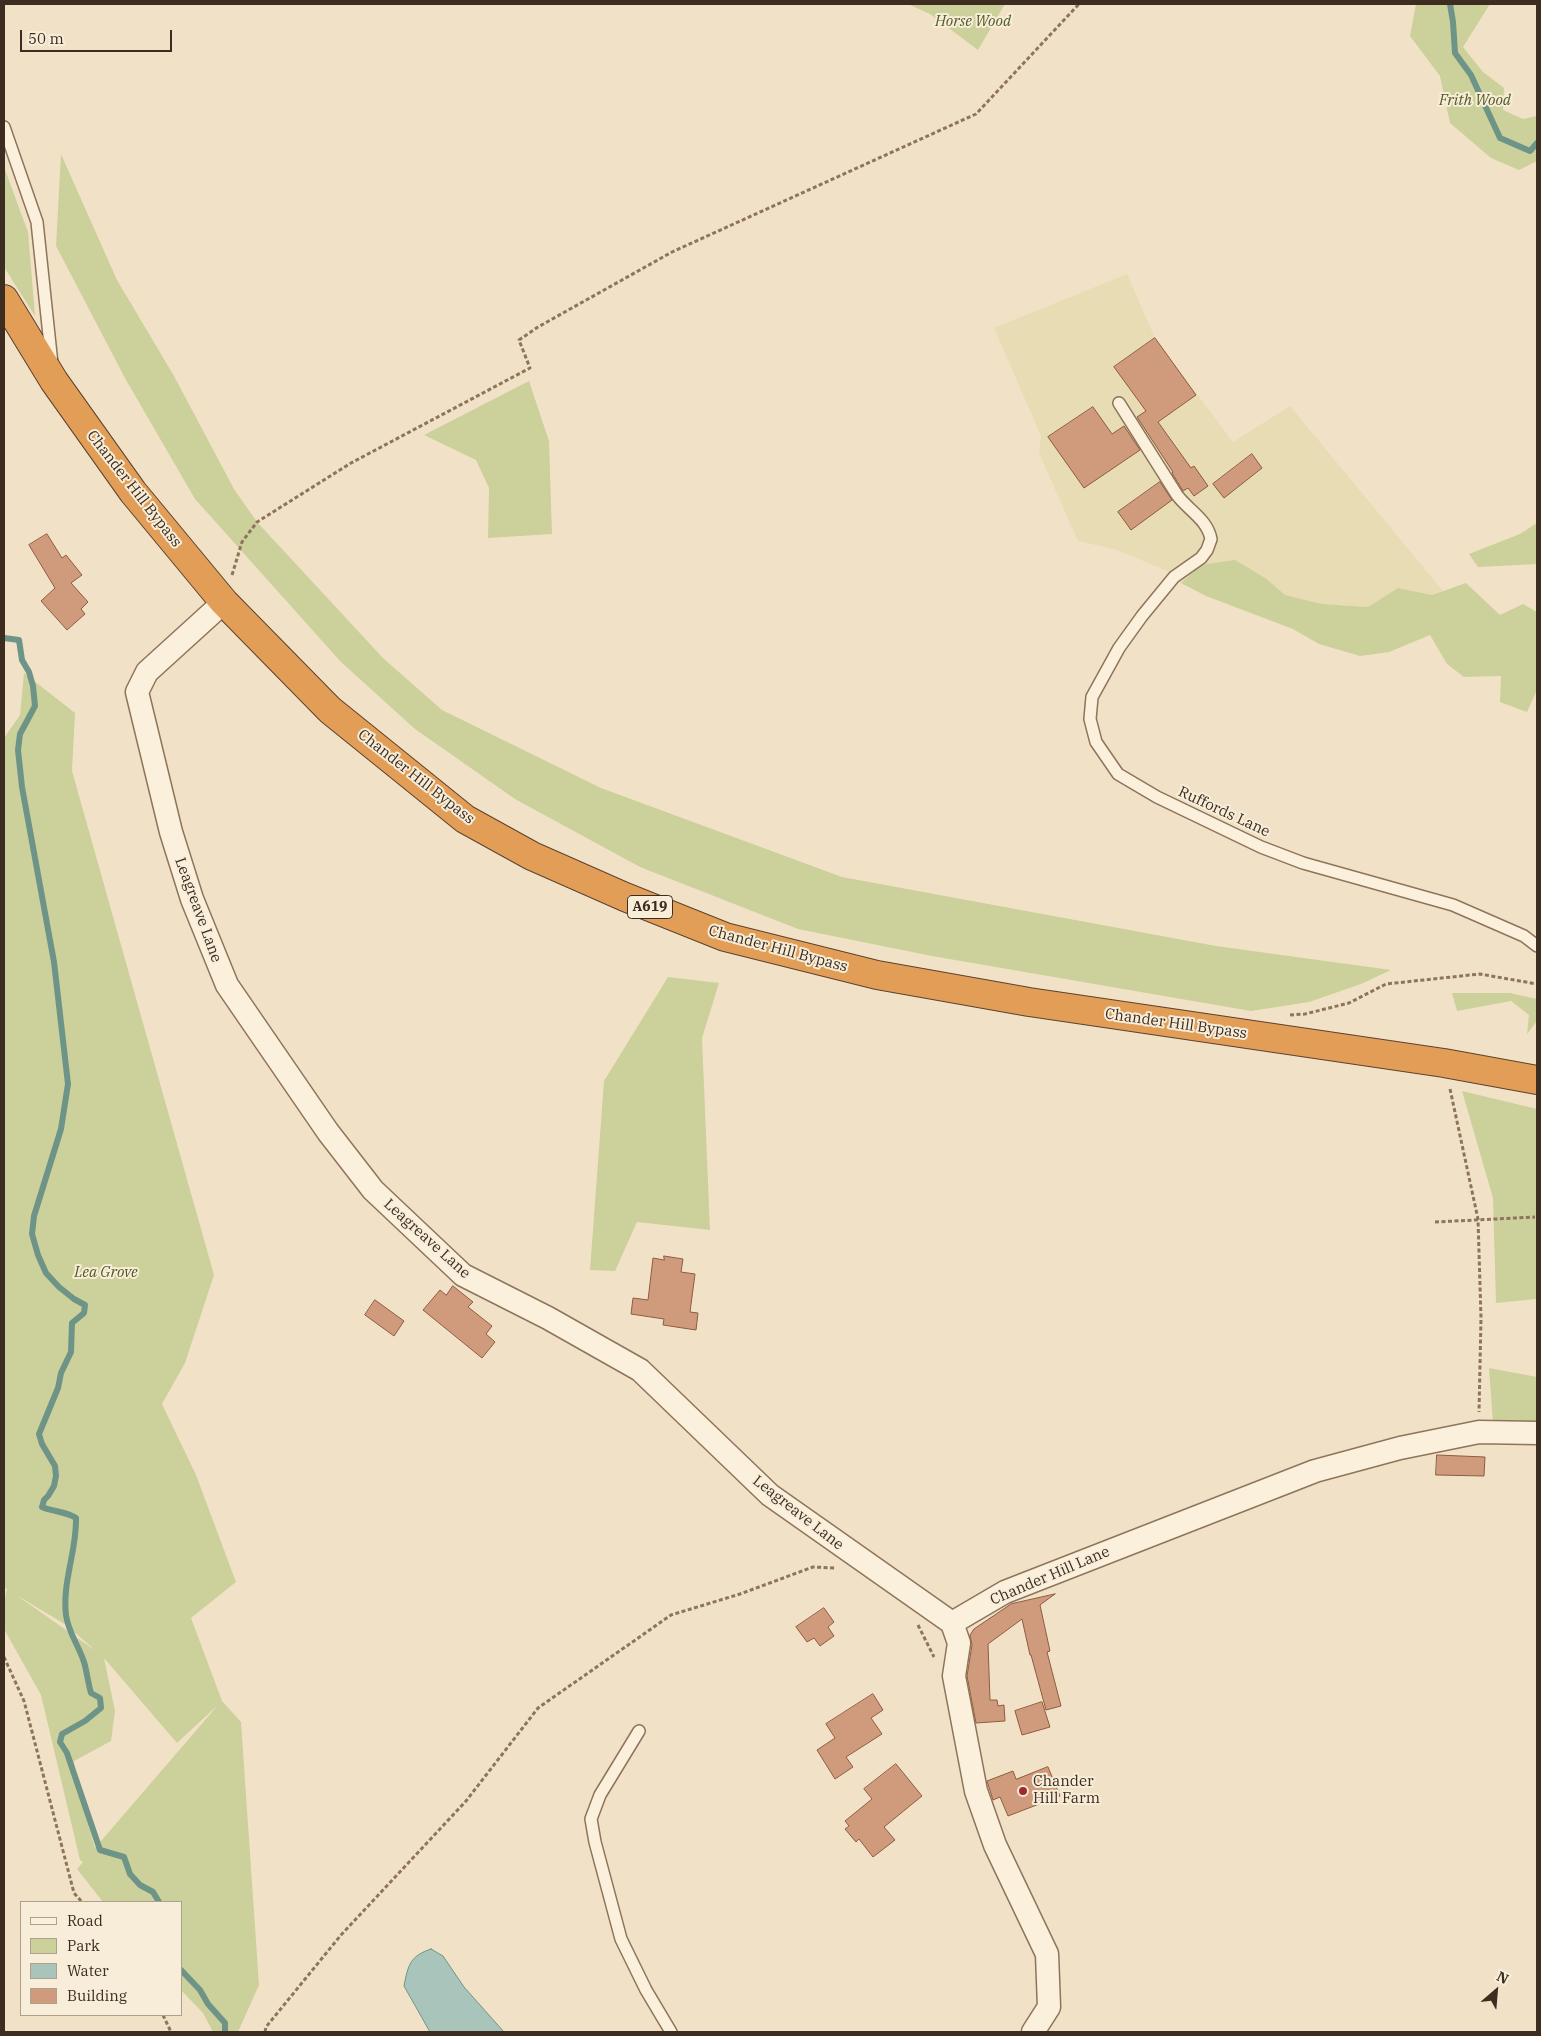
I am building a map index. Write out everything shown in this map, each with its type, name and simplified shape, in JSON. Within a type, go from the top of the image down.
[{"type":"highway","name":"Chander Hill Bypass","points":[[4,299],[54,381],[133,492],[224,602],[330,710],[465,819],[532,856],[624,897],[725,938],[877,974],[1029,1002],[1444,1063],[1537,1080]]},
{"type":"street","name":"Leagreave Lane","points":[[224,602],[147,672],[137,692],[171,832],[192,899],[227,985],[328,1132],[373,1190],[463,1275],[548,1318],[640,1370],[770,1494],[952,1623]]},
{"type":"street","name":"Chander Hill Lane","points":[[952,1623],[1005,1592],[1315,1471],[1400,1448],[1479,1432],[1537,1433]]},
{"type":"street","points":[[952,1623],[959,1643],[954,1676],[976,1791],[995,1845],[1047,1954],[1049,2007],[1033,2032]]},
{"type":"lane","points":[[4,127],[37,222],[54,381]]},
{"type":"lane","name":"Ruffords Lane","points":[[1119,403],[1177,495],[1203,521],[1211,539],[1201,558],[1174,577],[1118,648],[1092,697],[1090,719],[1096,742],[1118,774],[1157,797],[1261,847],[1303,863],[1452,905],[1524,936],[1537,946]]},
{"type":"lane","points":[[639,1731],[600,1795],[591,1819],[597,1851],[620,1939],[646,1990],[671,2032]]},
{"type":"path","points":[[224,602],[242,542],[257,522],[351,463],[530,368],[519,340],[538,327],[672,252],[976,114],[1079,4]]},
{"type":"path","points":[[1267,1038],[1287,1015],[1305,1014],[1349,1003],[1386,984],[1480,974],[1537,984]]},
{"type":"path","points":[[1444,1063],[1478,1219],[1481,1318],[1479,1432]]},
{"type":"path","points":[[1435,1222],[1535,1217]]},
{"type":"path","points":[[265,2032],[266,2027],[341,1935],[466,1801],[538,1708],[671,1615],[740,1594],[813,1567],[838,1568]]},
{"type":"path","points":[[916,1622],[932,1654]]},
{"type":"path","points":[[4,1657],[24,1701],[74,1893],[81,1901]]},
{"type":"path","points":[[164,2016],[172,2032]]},
{"type":"shaded area","points":[[1127,274],[1155,338],[1233,442],[1290,406],[1443,591],[1432,595],[1398,588],[1368,607],[1322,604],[1285,595],[1201,565],[1181,583],[1168,571],[1114,549],[1078,541],[1039,453],[1041,436],[994,328]]},
{"type":"green space","name":"Horse Wood","points":[[908,4],[1005,4],[978,50],[930,14]]},
{"type":"green space","name":"Frith Wood","points":[[1416,4],[1490,4],[1463,47],[1483,72],[1504,88],[1503,110],[1523,119],[1537,116],[1537,161],[1519,170],[1491,158],[1450,123],[1440,76],[1410,36]]},
{"type":"green space","points":[[61,154],[117,280],[174,376],[234,489],[257,522],[383,658],[442,710],[601,788],[842,877],[1216,946],[1391,970],[1361,984],[1309,1002],[1251,1011],[932,956],[798,929],[640,867],[515,799],[415,729],[341,662],[195,499],[126,380],[56,246]]},
{"type":"green space","points":[[4,167],[28,232],[35,316],[4,267]]},
{"type":"green space","points":[[529,381],[549,441],[552,534],[488,538],[489,488],[476,460],[424,435]]},
{"type":"green space","points":[[1537,523],[1537,564],[1478,567],[1469,554],[1520,534]]},
{"type":"green space","points":[[1235,560],[1265,578],[1285,595],[1322,604],[1368,607],[1398,588],[1432,595],[1466,583],[1500,615],[1523,604],[1537,612],[1537,690],[1527,712],[1500,702],[1501,676],[1464,677],[1447,664],[1430,635],[1389,652],[1360,656],[1319,644],[1293,629],[1206,596],[1181,583],[1201,565]]},
{"type":"green space","name":"Lea Grove","points":[[24,673],[75,713],[72,771],[214,1275],[185,1363],[162,1404],[196,1475],[236,1582],[191,1618],[222,1701],[241,1722],[259,1985],[238,2032],[213,2032],[203,2013],[182,1991],[182,1901],[102,1901],[77,1869],[83,1862],[80,1860],[41,1695],[4,1629],[4,1601],[7,1589],[4,1588],[4,738],[20,715]],"holes":[[[18,1596],[66,1625],[96,1651]],[[104,1658],[177,1743],[218,1705],[95,1848],[79,1794],[74,1761],[111,1741],[115,1711]]]},
{"type":"green space","points":[[668,977],[719,983],[702,1038],[710,1230],[637,1222],[615,1271],[590,1270],[604,1081]]},
{"type":"green space","points":[[1452,993],[1510,993],[1537,999],[1537,1021],[1527,1034],[1529,1015],[1511,1001],[1457,1011]]},
{"type":"green space","points":[[1462,1091],[1537,1109],[1536,1299],[1496,1303],[1493,1198]]},
{"type":"green space","points":[[1489,1368],[1537,1377],[1537,1421],[1493,1423]]},
{"type":"water","points":[[431,1949],[443,1956],[464,1987],[504,2032],[430,2032],[404,1986],[411,1962],[418,1955]]},
{"type":"building","points":[[1155,338],[1196,395],[1158,422],[1191,468],[1194,466],[1208,486],[1194,496],[1188,488],[1183,491],[1173,472],[1137,417],[1146,411],[1114,367]]},
{"type":"building","points":[[1093,407],[1112,434],[1124,426],[1140,450],[1084,488],[1048,437]]},
{"type":"building","points":[[1252,454],[1262,468],[1224,498],[1213,484]]},
{"type":"building","points":[[1160,482],[1172,500],[1131,530],[1118,512]]},
{"type":"building","points":[[47,534],[62,558],[66,555],[82,575],[71,583],[88,602],[81,609],[85,614],[67,630],[41,601],[55,588],[29,545]]},
{"type":"building","points":[[664,1256],[683,1259],[681,1272],[695,1274],[690,1312],[698,1313],[696,1330],[663,1325],[664,1319],[631,1314],[633,1298],[648,1300],[653,1258],[664,1260]]},
{"type":"building","points":[[453,1286],[473,1302],[468,1307],[492,1326],[486,1334],[495,1342],[482,1358],[423,1310],[440,1290],[446,1295]]},
{"type":"building","points":[[375,1300],[404,1321],[394,1336],[365,1315]]},
{"type":"building","points":[[1437,1455],[1485,1457],[1484,1476],[1436,1475]]},
{"type":"building","points":[[1055,1594],[1040,1605],[1050,1651],[1047,1652],[1061,1706],[1046,1710],[1022,1619],[988,1644],[990,1700],[997,1700],[998,1706],[1004,1705],[1005,1721],[976,1723],[967,1676],[972,1645],[970,1635],[974,1629],[1011,1604]]},
{"type":"building","points":[[824,1608],[834,1622],[828,1627],[834,1636],[820,1646],[814,1638],[807,1642],[796,1627]]},
{"type":"building","points":[[873,1694],[883,1710],[871,1718],[882,1734],[846,1757],[853,1767],[835,1779],[817,1750],[835,1738],[826,1724]]},
{"type":"building","points":[[1042,1702],[1050,1727],[1022,1735],[1015,1711]]},
{"type":"building","points":[[896,1764],[922,1796],[884,1827],[895,1840],[873,1857],[859,1839],[856,1842],[845,1829],[849,1826],[845,1821],[872,1799],[864,1789]]},
{"type":"building","name":"Chander Hill Farm","points":[[1048,1767],[1060,1796],[1008,1816],[1000,1797],[993,1800],[987,1781],[1013,1771],[1016,1779]]},
{"type":"waterway","points":[[1450,4],[1455,53],[1471,75],[1500,138],[1530,151],[1537,143]]},
{"type":"waterway","points":[[4,638],[19,640],[22,660],[29,672],[33,686],[35,706],[20,734],[18,750],[22,787],[54,962],[68,1084],[61,1129],[34,1216],[32,1234],[46,1273],[59,1287],[85,1305],[84,1313],[72,1323],[71,1352],[61,1373],[58,1388],[39,1434],[42,1444],[55,1466],[56,1476],[54,1486],[44,1500],[42,1507],[76,1518],[76,1530],[66,1590],[66,1615],[84,1662],[91,1693],[100,1698],[101,1708],[85,1721],[62,1734],[60,1742],[67,1753],[100,1850],[124,1857],[130,1874],[140,1885],[153,1892],[158,1901]]},
{"type":"waterway","points":[[182,1971],[200,1990],[208,2004],[225,2023],[225,2032]]},
{"type":"place","name":"Chander Hill Farm","points":[[1023,1791]]}]
